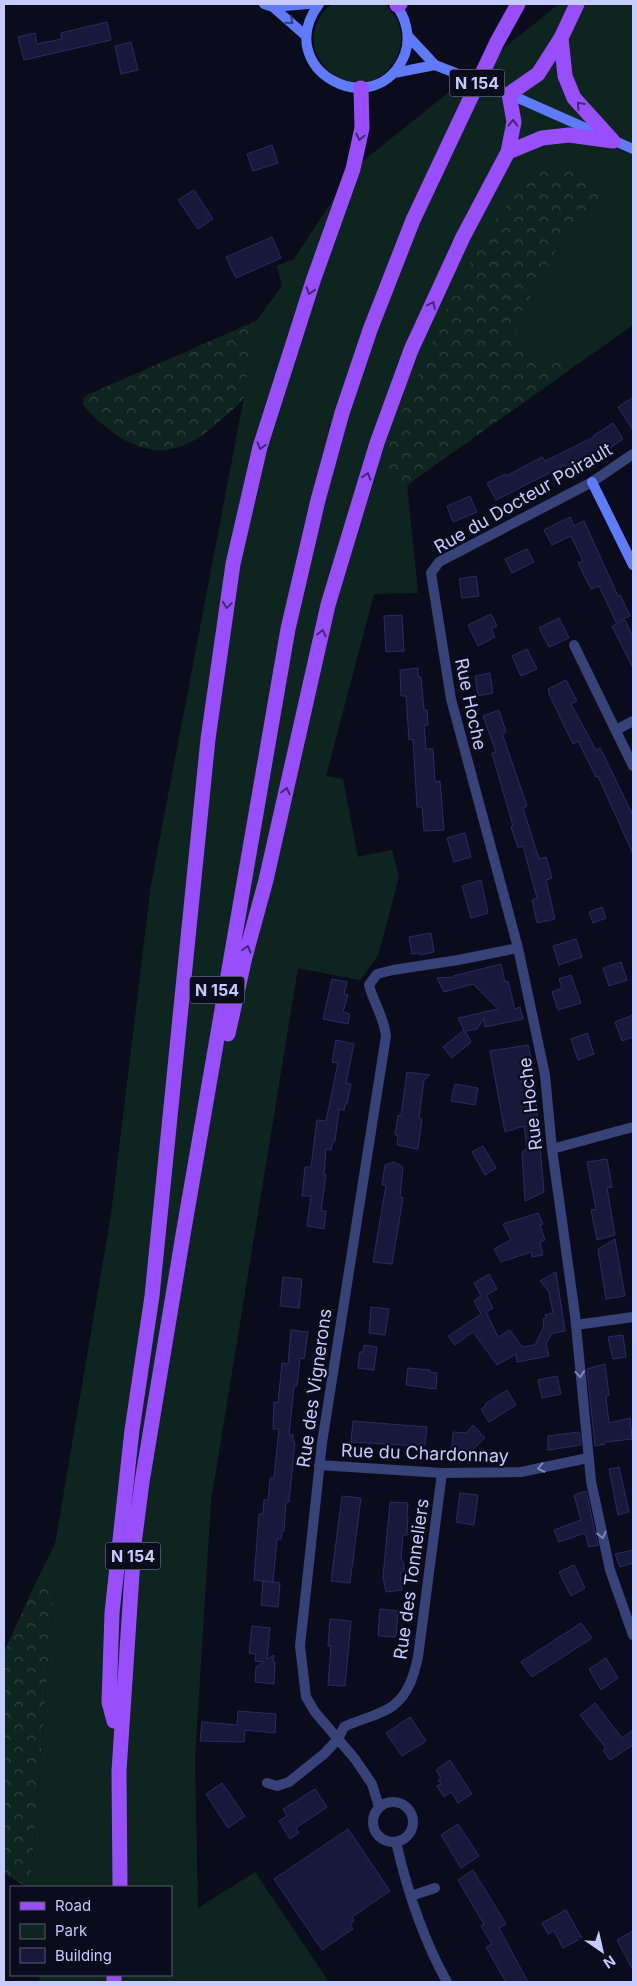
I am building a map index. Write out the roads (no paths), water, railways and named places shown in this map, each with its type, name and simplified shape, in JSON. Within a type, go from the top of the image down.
[{"type":"main road","name":"N 154","points":[[112,1886],[114,1721],[122,1588],[135,1481],[196,1111],[282,618],[308,507],[338,398],[369,311],[404,224],[493,41],[508,4]]},
{"type":"main road","name":"N 154","points":[[493,41],[518,4]]},
{"type":"main road","points":[[207,1097],[224,1051],[245,957],[266,880],[328,605],[377,443],[411,350],[464,237],[508,152],[514,122],[509,94],[538,74],[561,38],[577,4]]},
{"type":"main road","points":[[561,38],[565,76],[574,98],[613,141]]},
{"type":"main road","points":[[114,1721],[109,1702],[112,1613],[132,1430],[152,1296],[208,739],[233,564],[260,447],[313,281],[353,169],[363,121],[361,88]]},
{"type":"main road","name":"N 154","points":[[120,1886],[119,1771],[134,1544],[142,1482],[288,629],[318,500],[342,413],[370,330],[413,220],[455,121]]},
{"type":"main road","points":[[508,152],[542,138],[569,135],[613,141]]},
{"type":"street","points":[[269,6],[308,4]]},
{"type":"street","points":[[319,4],[310,18],[306,36],[308,53],[316,68],[329,80],[344,87],[361,88],[373,86],[384,80],[402,62],[408,36],[405,20],[397,4]]},
{"type":"street","points":[[269,6],[306,36]]},
{"type":"street","points":[[408,36],[435,65],[509,94],[633,149]]},
{"type":"street","points":[[394,72],[435,65]]},
{"type":"street","name":"Rue du Docteur Poirault","points":[[431,573],[439,562],[592,482],[633,454]]},
{"type":"street","points":[[592,482],[633,565]]},
{"type":"street","name":"Rue Hoche","points":[[431,573],[451,699],[518,948],[545,1075],[552,1149],[576,1325],[591,1481],[610,1570],[633,1634]]},
{"type":"street","points":[[574,645],[633,766]]},
{"type":"street","points":[[616,730],[633,721]]},
{"type":"street","name":"Rue des Vignerons","points":[[379,1807],[372,1784],[355,1759],[315,1712],[306,1697],[300,1646],[319,1464],[386,1036],[385,1022],[373,1001],[369,985],[377,974],[393,970],[518,948]]},
{"type":"street","points":[[552,1149],[633,1127]]},
{"type":"street","points":[[576,1325],[633,1318]]},
{"type":"street","name":"Rue du Chardonnay","points":[[319,1464],[442,1473],[521,1472],[588,1458]]},
{"type":"street","name":"Rue des Tonneliers","points":[[267,1783],[277,1786],[289,1782],[324,1754],[338,1739],[344,1727],[393,1706],[403,1696],[413,1677],[418,1657],[442,1473]]},
{"type":"street","points":[[398,1802],[411,1812],[413,1820],[410,1833],[404,1839],[396,1842],[389,1842],[381,1838],[374,1829],[373,1818],[379,1807],[385,1803],[398,1802]]},
{"type":"street","points":[[396,1842],[411,1896],[435,1960],[447,1982]]},
{"type":"street","points":[[411,1896],[435,1888]]}]
